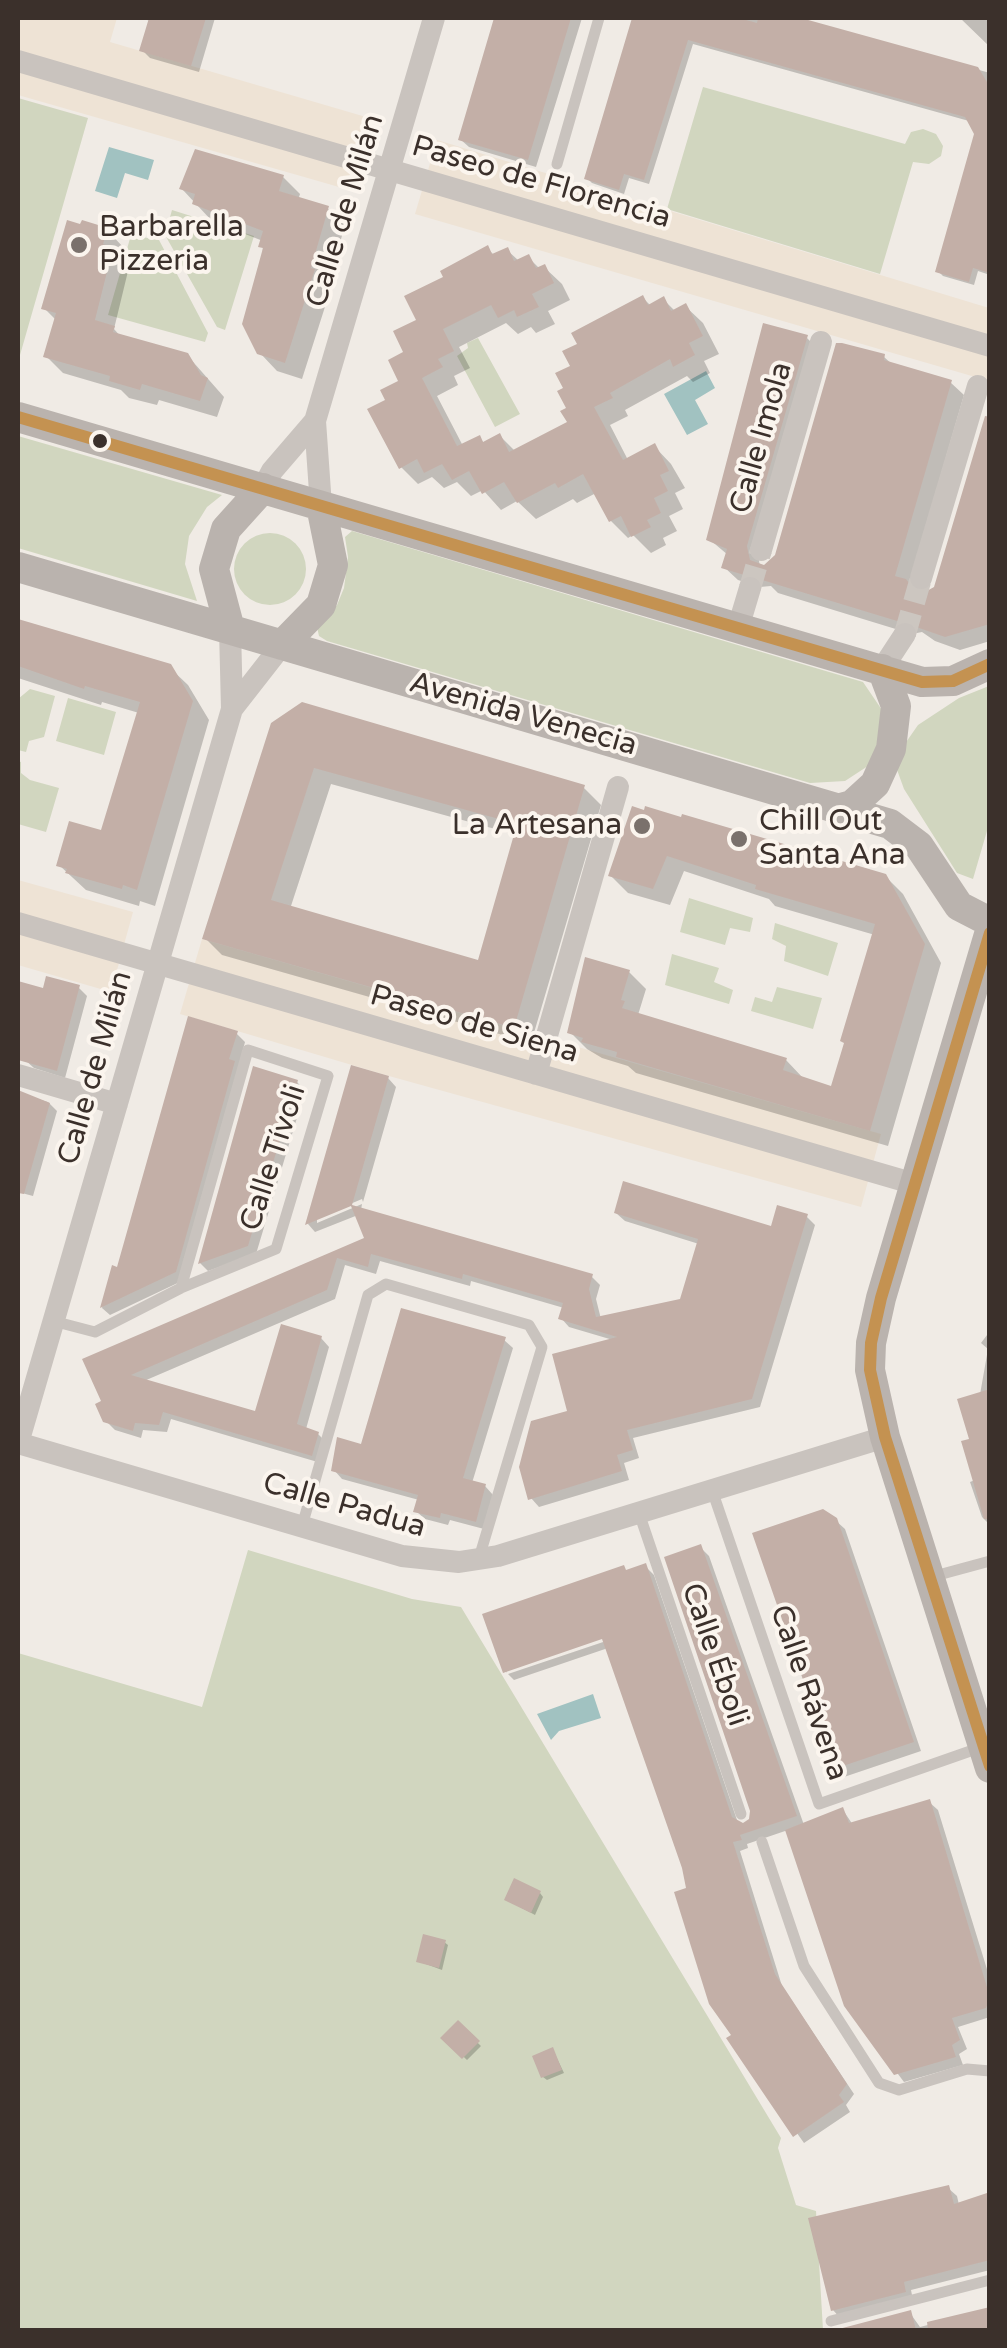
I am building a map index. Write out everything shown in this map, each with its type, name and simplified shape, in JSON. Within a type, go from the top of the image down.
[{"type":"street","name":"Calle de Milán","points":[[322,506],[315,421],[434,18]]},
{"type":"street","name":"Paseo de Florencia","points":[[18,61],[990,346]]},
{"type":"street","name":"Calle Imola","points":[[760,550],[821,342]]},
{"type":"street","points":[[921,578],[978,386]]},
{"type":"street","points":[[18,417],[932,684],[953,681],[990,664]]},
{"type":"street","name":"Calle de Milán","points":[[263,488],[272,471],[315,421]]},
{"type":"street","points":[[230,629],[214,569],[226,530],[263,488]]},
{"type":"street","points":[[282,644],[321,604],[333,564],[322,506]]},
{"type":"street","name":"Avenida Venecia","points":[[18,567],[890,824],[919,846],[960,906],[990,922]]},
{"type":"street","points":[[738,628],[750,588]]},
{"type":"street","name":"Calle de Milán","points":[[18,1443],[232,709],[230,629]]},
{"type":"street","points":[[882,670],[905,634]]},
{"type":"street","name":"Calle de Milán","points":[[232,709],[282,644]]},
{"type":"street","points":[[841,808],[852,804],[875,784],[891,749],[896,706],[882,670]]},
{"type":"street","points":[[536,1074],[618,787]]},
{"type":"street","name":"Paseo de Siena","points":[[18,923],[915,1184]]},
{"type":"street","points":[[988,1762],[885,1438],[873,1395],[871,1344],[881,1298],[990,931]]},
{"type":"street","points":[[18,1075],[117,1104]]},
{"type":"street","name":"Calle Padua","points":[[18,1443],[419,1560],[478,1560],[885,1438]]},
{"type":"lane","points":[[557,164],[599,18]]},
{"type":"lane","name":"Calle Tívoli","points":[[54,1321],[95,1332],[181,1288],[276,1249],[328,1076],[248,1050],[181,1288]]},
{"type":"lane","points":[[302,1526],[368,1294],[386,1284],[529,1325],[542,1347],[478,1560]]},
{"type":"lane","name":"Calle Rávena","points":[[712,1490],[819,1804],[988,1762]]},
{"type":"lane","name":"Calle Éboli","points":[[639,1512],[741,1814]]},
{"type":"lane","points":[[930,1578],[990,1562]]},
{"type":"lane","points":[[762,1842],[804,1966],[878,2084],[898,2090],[967,2070],[990,2071]]},
{"type":"lane","points":[[831,2321],[990,2280]]},
{"type":"green space","points":[[703,87],[905,144],[911,132],[923,129],[936,134],[943,146],[941,156],[929,164],[913,162],[880,274],[667,209]]},
{"type":"green space","points":[[18,98],[88,118],[18,362]]},
{"type":"green space","points":[[172,210],[254,236],[225,330],[217,327],[165,235]]},
{"type":"green space","points":[[131,235],[159,240],[208,333],[205,342],[108,315]]},
{"type":"green space","points":[[478,338],[520,414],[495,427],[457,356],[468,348],[467,343]]},
{"type":"green space","points":[[18,436],[222,495],[207,507],[189,536],[185,564],[197,601],[18,548]]},
{"type":"green space","points":[[352,531],[863,682],[882,710],[884,727],[871,764],[845,781],[810,783],[327,641],[319,636],[317,627],[337,605],[344,588],[348,557],[345,537]]},
{"type":"green space","points":[[270,533],[295,544],[306,569],[295,594],[270,605],[245,594],[234,569],[245,544]]},
{"type":"green space","points":[[989,686],[989,824],[973,879],[957,873],[904,789],[896,767],[902,748],[918,725],[959,698]]},
{"type":"green space","points":[[30,689],[55,696],[44,737],[29,741],[26,752],[18,750],[18,699]]},
{"type":"green space","points":[[68,698],[116,712],[104,755],[56,741]]},
{"type":"green space","points":[[18,761],[21,773],[30,780],[59,788],[46,832],[18,824]]},
{"type":"green space","points":[[689,898],[753,918],[750,932],[730,928],[725,945],[680,932]]},
{"type":"green space","points":[[775,923],[838,943],[828,976],[784,961],[786,946],[772,939]]},
{"type":"green space","points":[[672,954],[719,968],[714,982],[733,990],[729,1004],[665,985]]},
{"type":"green space","points":[[777,987],[822,998],[813,1029],[751,1011],[755,997],[772,1002]]},
{"type":"green space","points":[[248,1550],[412,1599],[461,1607],[781,2138],[778,2148],[796,2205],[816,2211],[823,2330],[18,2330],[18,1653],[202,1707]]},
{"type":"shaded area","points":[[18,18],[117,18],[110,42],[366,117],[346,189],[18,95]]},
{"type":"shaded area","points":[[437,140],[989,308],[989,381],[415,214]]},
{"type":"shaded area","points":[[18,880],[133,912],[111,992],[18,965]]},
{"type":"shaded area","points":[[202,939],[881,1134],[861,1207],[180,1014]]},
{"type":"water","points":[[109,147],[154,160],[148,180],[125,173],[117,198],[95,191]]},
{"type":"water","points":[[706,371],[715,388],[695,400],[708,424],[687,435],[664,394]]},
{"type":"water","points":[[593,1694],[601,1718],[559,1731],[551,1740],[537,1714]]},
{"type":"building","points":[[149,18],[206,18],[191,66],[139,51]]},
{"type":"building","points":[[494,18],[571,18],[528,160],[458,140]]},
{"type":"building","points":[[632,18],[739,18],[757,23],[758,18],[801,18],[978,67],[990,87],[990,273],[973,268],[969,282],[935,272],[974,134],[965,117],[688,40],[644,180],[624,174],[619,190],[584,179]]},
{"type":"building","points":[[195,149],[284,175],[279,191],[329,206],[311,268],[315,269],[285,363],[257,354],[242,324],[263,248],[258,247],[263,231],[192,204],[195,194],[179,189]]},
{"type":"building","points":[[67,220],[108,228],[103,244],[113,248],[95,320],[115,326],[113,332],[188,353],[201,375],[208,378],[200,401],[142,384],[140,390],[109,381],[110,376],[43,357],[56,313],[41,309]]},
{"type":"building","points":[[488,245],[492,254],[508,247],[514,261],[529,254],[536,268],[545,264],[554,283],[532,294],[539,307],[517,317],[514,310],[498,318],[491,305],[443,329],[454,351],[438,359],[443,367],[422,378],[457,446],[480,435],[483,442],[500,433],[509,452],[567,422],[560,411],[566,408],[557,391],[563,388],[555,373],[570,366],[562,351],[577,344],[571,333],[643,295],[648,305],[664,296],[671,311],[686,303],[703,336],[689,343],[695,355],[673,367],[670,359],[610,393],[613,398],[594,407],[623,460],[655,443],[669,471],[660,475],[668,491],[654,498],[661,513],[647,520],[651,527],[631,537],[621,516],[609,522],[583,474],[558,488],[555,483],[517,503],[504,482],[482,494],[469,471],[452,480],[442,464],[424,473],[417,459],[399,469],[367,409],[385,400],[380,390],[398,381],[388,360],[403,352],[393,331],[416,320],[404,296],[443,277],[440,271]]},
{"type":"building","points":[[763,323],[808,335],[747,546],[750,560],[764,565],[775,555],[836,343],[885,354],[884,360],[952,380],[895,576],[906,579],[916,592],[934,587],[985,416],[990,417],[990,624],[945,637],[907,619],[897,621],[762,580],[755,574],[721,568],[727,549],[706,540]]},
{"type":"building","points":[[18,619],[171,664],[193,701],[137,890],[65,873],[67,869],[56,866],[69,821],[101,830],[140,702],[85,686],[84,689],[18,666]]},
{"type":"building","points":[[302,702],[585,785],[514,1028],[202,939],[271,723]],"holes":[[[314,768],[517,824],[478,960],[271,900]]]},
{"type":"building","points":[[632,806],[681,817],[682,814],[886,874],[925,944],[870,1131],[616,1057],[617,1052],[581,1042],[583,1038],[567,1033],[585,957],[630,970],[622,1008],[787,1058],[783,1070],[831,1086],[844,1043],[840,1041],[875,924],[755,889],[756,885],[667,856],[653,889],[608,876]]},
{"type":"building","points":[[46,976],[80,985],[57,1071],[18,1060],[18,981],[43,988]]},
{"type":"building","points":[[188,1016],[238,1031],[229,1059],[235,1061],[176,1272],[100,1308],[112,1265],[117,1267]]},
{"type":"building","points":[[351,1065],[389,1076],[352,1205],[593,1274],[589,1289],[596,1317],[680,1299],[698,1239],[614,1213],[623,1181],[771,1226],[777,1205],[808,1214],[752,1399],[627,1430],[633,1450],[617,1455],[622,1471],[528,1500],[519,1467],[531,1421],[567,1411],[552,1354],[617,1337],[558,1319],[563,1303],[463,1274],[462,1279],[371,1254],[368,1267],[337,1258],[327,1290],[131,1375],[255,1411],[281,1324],[322,1336],[297,1424],[319,1432],[312,1456],[163,1412],[159,1425],[135,1423],[133,1431],[103,1422],[95,1404],[101,1401],[82,1359],[364,1238],[351,1206],[305,1225]]},
{"type":"building","points":[[253,1066],[298,1080],[248,1246],[198,1264]]},
{"type":"building","points":[[18,1090],[50,1103],[24,1194],[18,1193]]},
{"type":"building","points":[[401,1308],[506,1337],[463,1478],[486,1484],[476,1522],[441,1513],[440,1518],[413,1512],[418,1495],[331,1471],[337,1437],[361,1444]]},
{"type":"building","points":[[990,1389],[990,1519],[984,1519],[961,1441],[969,1439],[957,1399]]},
{"type":"building","points":[[823,1509],[837,1518],[914,1742],[834,1769],[752,1533]]},
{"type":"building","points":[[701,1544],[797,1816],[740,1835],[742,1840],[733,1842],[775,1974],[847,2084],[839,2095],[844,2102],[793,2137],[726,2038],[731,2035],[709,2004],[674,1892],[686,1888],[682,1868],[602,1639],[503,1673],[482,1614],[624,1565],[626,1570],[646,1563],[732,1817],[743,1823],[749,1819],[750,1811],[664,1557]]},
{"type":"building","points":[[930,1799],[990,1997],[986,2008],[952,2018],[960,2040],[952,2045],[956,2057],[894,2075],[844,2006],[785,1830],[843,1807],[849,1823]]},
{"type":"building","points":[[514,1878],[541,1891],[531,1913],[504,1900]]},
{"type":"building","points":[[423,1934],[446,1940],[439,1968],[416,1962]]},
{"type":"building","points":[[458,2020],[480,2041],[462,2059],[440,2038]]},
{"type":"building","points":[[553,2047],[562,2070],[541,2078],[532,2056]]},
{"type":"building","points":[[949,2185],[954,2204],[990,2192],[990,2260],[904,2282],[906,2292],[831,2311],[808,2218]]},
{"type":"building","points":[[990,2307],[990,2330],[928,2330],[927,2322]]},
{"type":"building","points":[[911,2310],[916,2330],[835,2330]]},
{"type":"tunnel","points":[[750,588],[761,550]]},
{"type":"tunnel","points":[[905,634],[921,578]]},
{"type":"transit line","points":[[18,417],[922,682],[953,681],[990,664]]},
{"type":"transit line","points":[[990,933],[881,1298],[871,1343],[870,1370],[885,1437],[990,1766]]},
{"type":"place","name":"Barbarella Pizzeria","points":[[79,245]]},
{"type":"place","name":"La Artesana","points":[[642,826]]},
{"type":"place","name":"Chill Out Santa Ana","points":[[739,839]]}]
